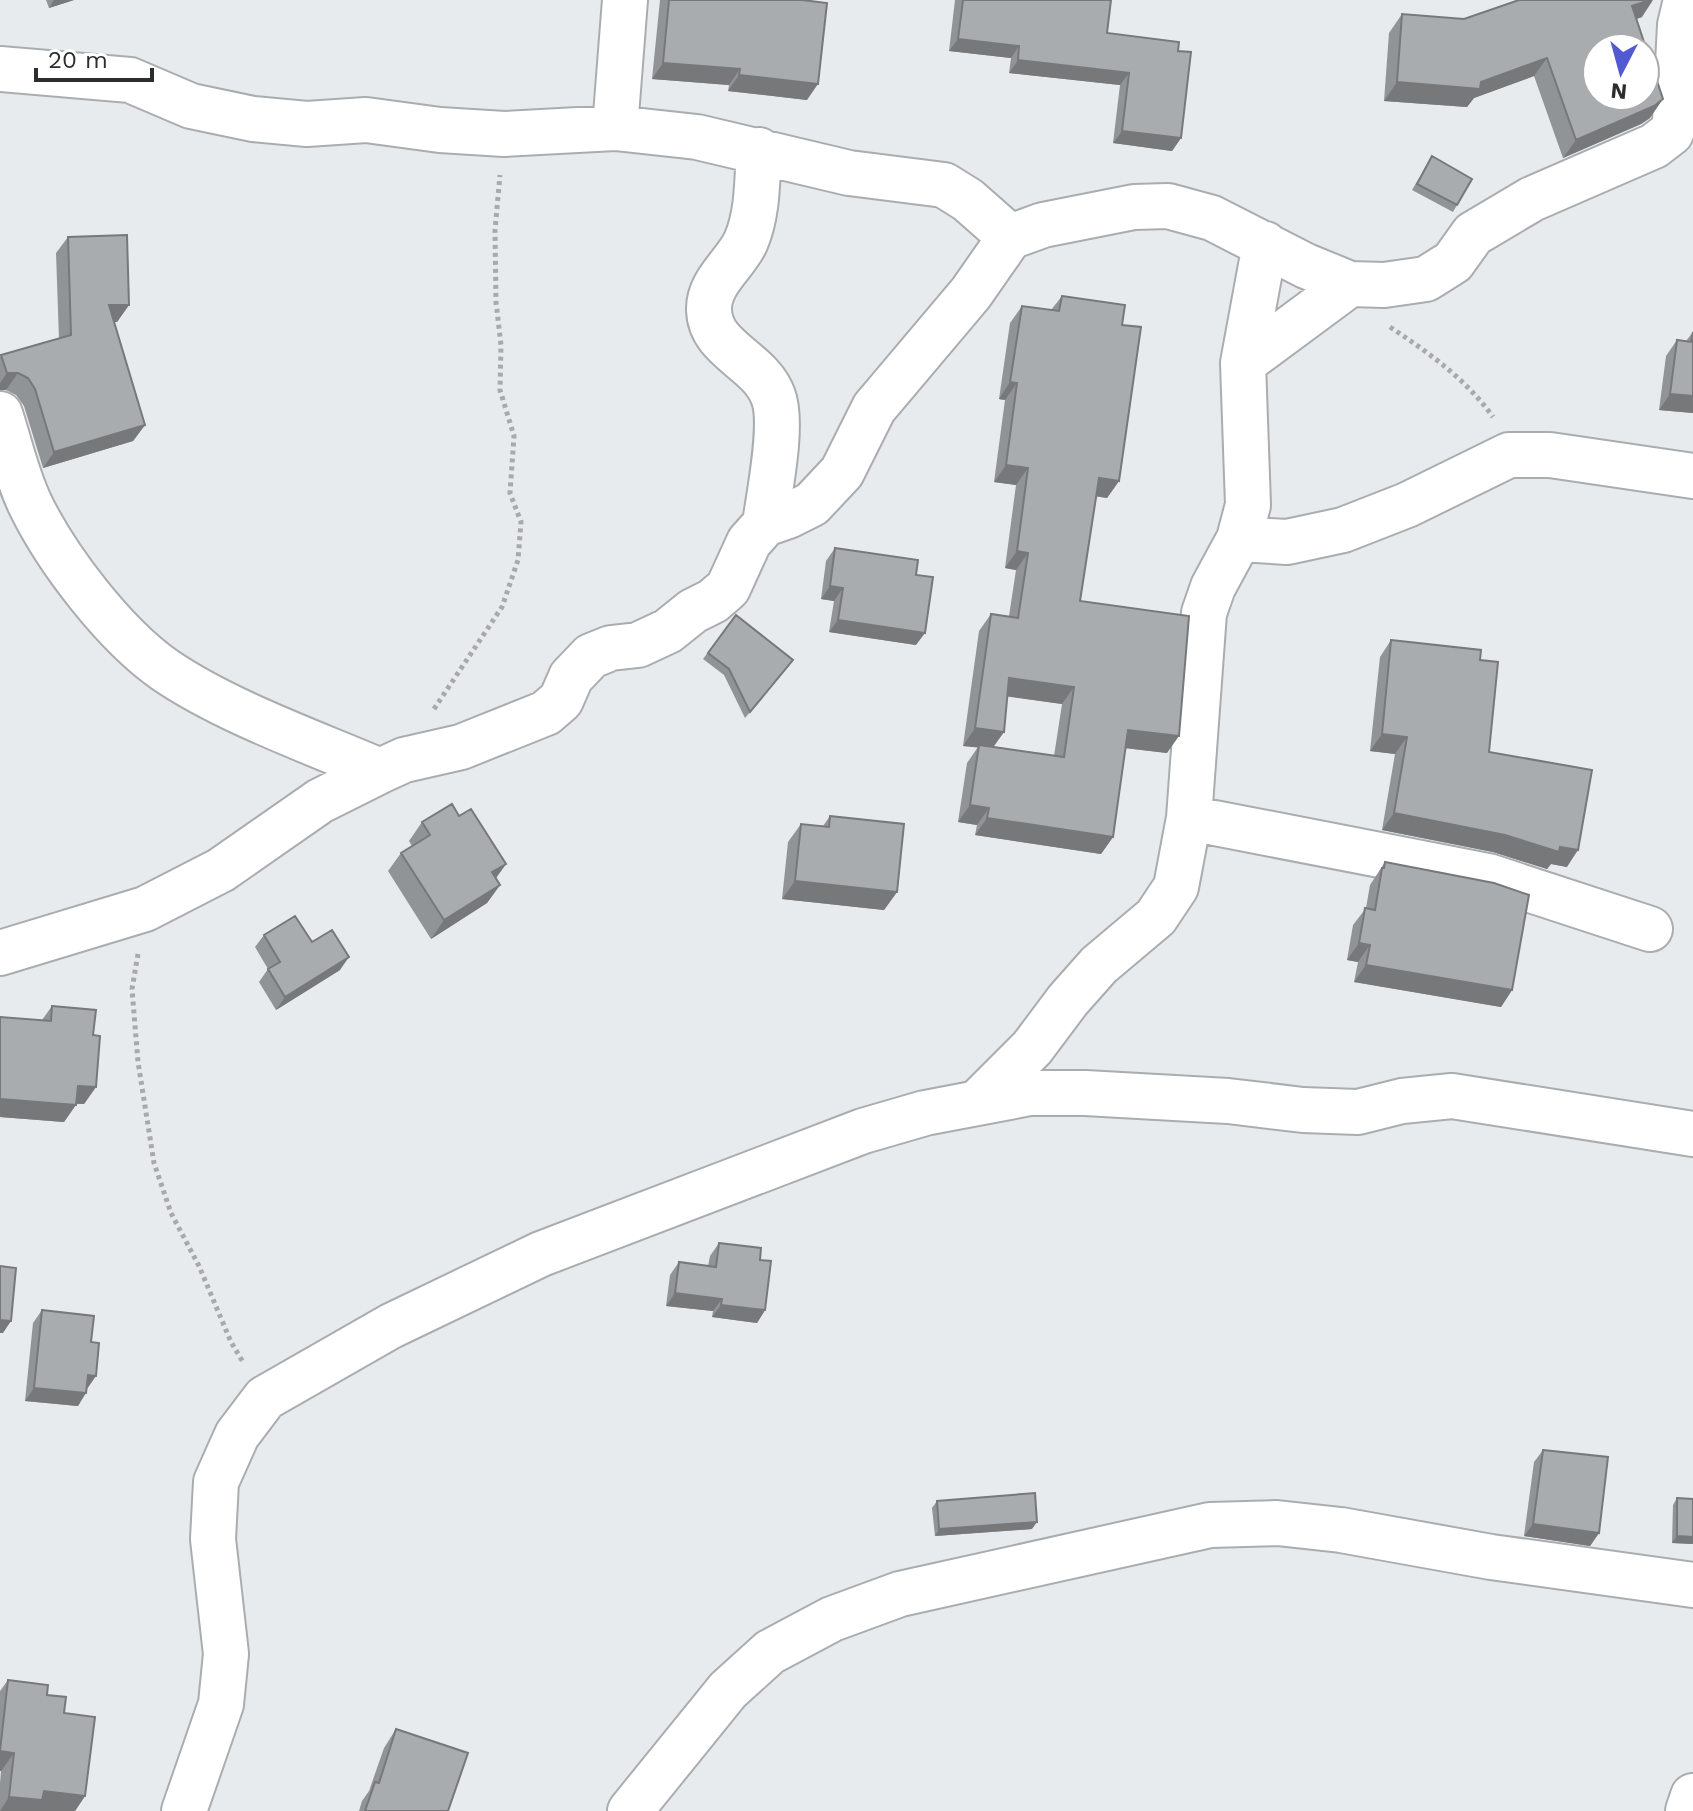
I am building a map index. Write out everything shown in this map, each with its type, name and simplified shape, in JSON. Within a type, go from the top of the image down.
[{"type":"street","points":[[615,128],[625,0]]},
{"type":"street","points":[[0,953],[145,909],[221,870],[320,801],[392,766],[461,747],[546,713],[561,700],[571,677],[591,656],[611,648],[638,645],[668,631],[728,588],[749,542],[765,524],[812,504],[842,472],[874,408],[971,293],[1010,237],[1043,225],[1134,207],[1168,206],[1212,218],[1306,266],[1350,284],[1384,285],[1426,279],[1453,262],[1473,234],[1532,199],[1654,146],[1671,133],[1675,122],[1680,25],[1686,0]]},
{"type":"street","points":[[0,69],[130,80],[191,106],[253,119],[307,124],[366,120],[440,130],[504,134],[615,128],[697,137],[849,173],[944,185],[968,200],[1010,237]]},
{"type":"street","points":[[759,150],[755,212],[746,243],[710,295],[708,312],[717,337],[755,369],[774,396],[777,433],[765,524]]},
{"type":"street","points":[[978,1102],[1032,1048],[1099,965],[1156,917],[1176,887],[1189,818],[1204,613],[1213,587],[1239,539],[1248,505],[1243,363],[1265,244]]},
{"type":"street","points":[[1243,363],[1350,284]]},
{"type":"street","points":[[0,414],[29,504],[59,556],[130,639],[165,669],[227,704],[308,741],[392,766]]},
{"type":"street","points":[[1239,539],[1287,542],[1343,530],[1407,505],[1509,455],[1550,455],[1693,476]]},
{"type":"street","points":[[308,741],[317,767],[320,801]]},
{"type":"street","points":[[1189,818],[1488,876],[1650,929]]},
{"type":"street","points":[[1052,1021],[1085,1093]]},
{"type":"street","points":[[184,1811],[221,1704],[226,1654],[213,1539],[216,1482],[237,1435],[265,1398],[391,1326],[541,1254],[863,1131],[925,1113],[1030,1093],[1228,1101],[1303,1110],[1358,1112],[1402,1101],[1452,1096],[1692,1132]]},
{"type":"street","points":[[630,1811],[728,1690],[770,1652],[832,1619],[900,1594],[1210,1525],[1277,1523],[1341,1530],[1491,1557],[1693,1585]]},
{"type":"street","points":[[1688,1811],[1693,1796]]},
{"type":"path","points":[[392,766],[502,607],[518,560],[521,522],[510,493],[514,436],[500,390],[501,345],[496,302],[495,230],[504,134]]},
{"type":"path","points":[[1350,284],[1357,298],[1378,319],[1450,370],[1473,391],[1493,416],[1509,455]]},
{"type":"path","points":[[145,909],[132,989],[138,1062],[154,1163],[171,1213],[199,1266],[231,1342],[265,1398]]},
{"type":"building","points":[[669,0],[802,0],[827,3],[818,84],[739,75],[740,69],[663,63]]},
{"type":"building","points":[[963,0],[1111,0],[1107,33],[1179,42],[1178,51],[1191,52],[1181,138],[1122,131],[1129,73],[1018,60],[1019,46],[958,39]]},
{"type":"building","points":[[1519,0],[1650,0],[1632,6],[1641,32],[1581,32],[1581,112],[1640,112],[1576,140],[1547,58],[1481,82],[1480,89],[1397,82],[1402,14],[1464,19]]},
{"type":"building","points":[[1432,156],[1472,179],[1457,205],[1417,184]]},
{"type":"building","points":[[127,235],[129,305],[109,305],[145,425],[54,452],[35,389],[28,378],[18,373],[7,373],[1,355],[71,335],[68,237]]},
{"type":"building","points":[[1062,296],[1125,305],[1122,325],[1141,327],[1119,481],[1099,478],[1080,601],[1189,616],[1179,736],[1128,730],[1113,837],[987,818],[989,808],[970,805],[979,745],[1064,757],[1074,687],[1009,678],[1004,732],[975,728],[991,614],[1018,618],[1028,553],[1017,551],[1028,468],[1006,465],[1017,383],[1010,382],[1022,306],[1059,311]]},
{"type":"building","points":[[1693,332],[1693,396],[1670,394],[1677,340],[1691,342]]},
{"type":"building","points":[[835,548],[918,560],[916,575],[933,577],[925,633],[838,620],[843,588],[830,586]]},
{"type":"building","points":[[736,615],[793,660],[750,712],[729,669],[708,653]]},
{"type":"building","points":[[1391,640],[1481,650],[1480,660],[1498,662],[1489,752],[1592,770],[1578,850],[1560,847],[1559,852],[1505,835],[1394,813],[1407,737],[1382,734]]},
{"type":"building","points":[[452,804],[459,816],[471,809],[506,864],[492,872],[500,885],[444,920],[401,853],[430,835],[422,822]]},
{"type":"building","points":[[830,816],[904,824],[897,892],[795,881],[801,824],[829,827]]},
{"type":"building","points":[[1385,862],[1494,883],[1529,895],[1512,990],[1366,965],[1370,945],[1359,943],[1365,908],[1375,910]]},
{"type":"building","points":[[295,916],[312,942],[332,930],[349,957],[285,997],[268,969],[280,962],[264,935]]},
{"type":"building","points":[[52,1006],[96,1010],[93,1035],[100,1036],[96,1087],[78,1086],[76,1105],[0,1099],[0,1017],[51,1021]]},
{"type":"building","points":[[719,1243],[761,1248],[760,1260],[771,1261],[765,1310],[721,1305],[722,1299],[675,1293],[679,1262],[716,1267]]},
{"type":"building","points":[[0,1266],[16,1268],[11,1321],[0,1320]]},
{"type":"building","points":[[42,1310],[94,1316],[91,1342],[99,1343],[96,1376],[88,1375],[86,1393],[34,1388]]},
{"type":"building","points":[[1543,1450],[1608,1457],[1599,1533],[1533,1524]]},
{"type":"building","points":[[1035,1493],[1037,1522],[939,1529],[937,1501]]},
{"type":"building","points":[[1677,1498],[1693,1499],[1693,1537],[1677,1536]]},
{"type":"building","points":[[8,1680],[48,1685],[47,1695],[66,1697],[64,1713],[95,1717],[85,1796],[44,1791],[42,1800],[9,1797],[14,1753],[0,1751]]},
{"type":"building","points":[[396,1729],[468,1753],[448,1811],[365,1811],[375,1782],[379,1783]]}]
